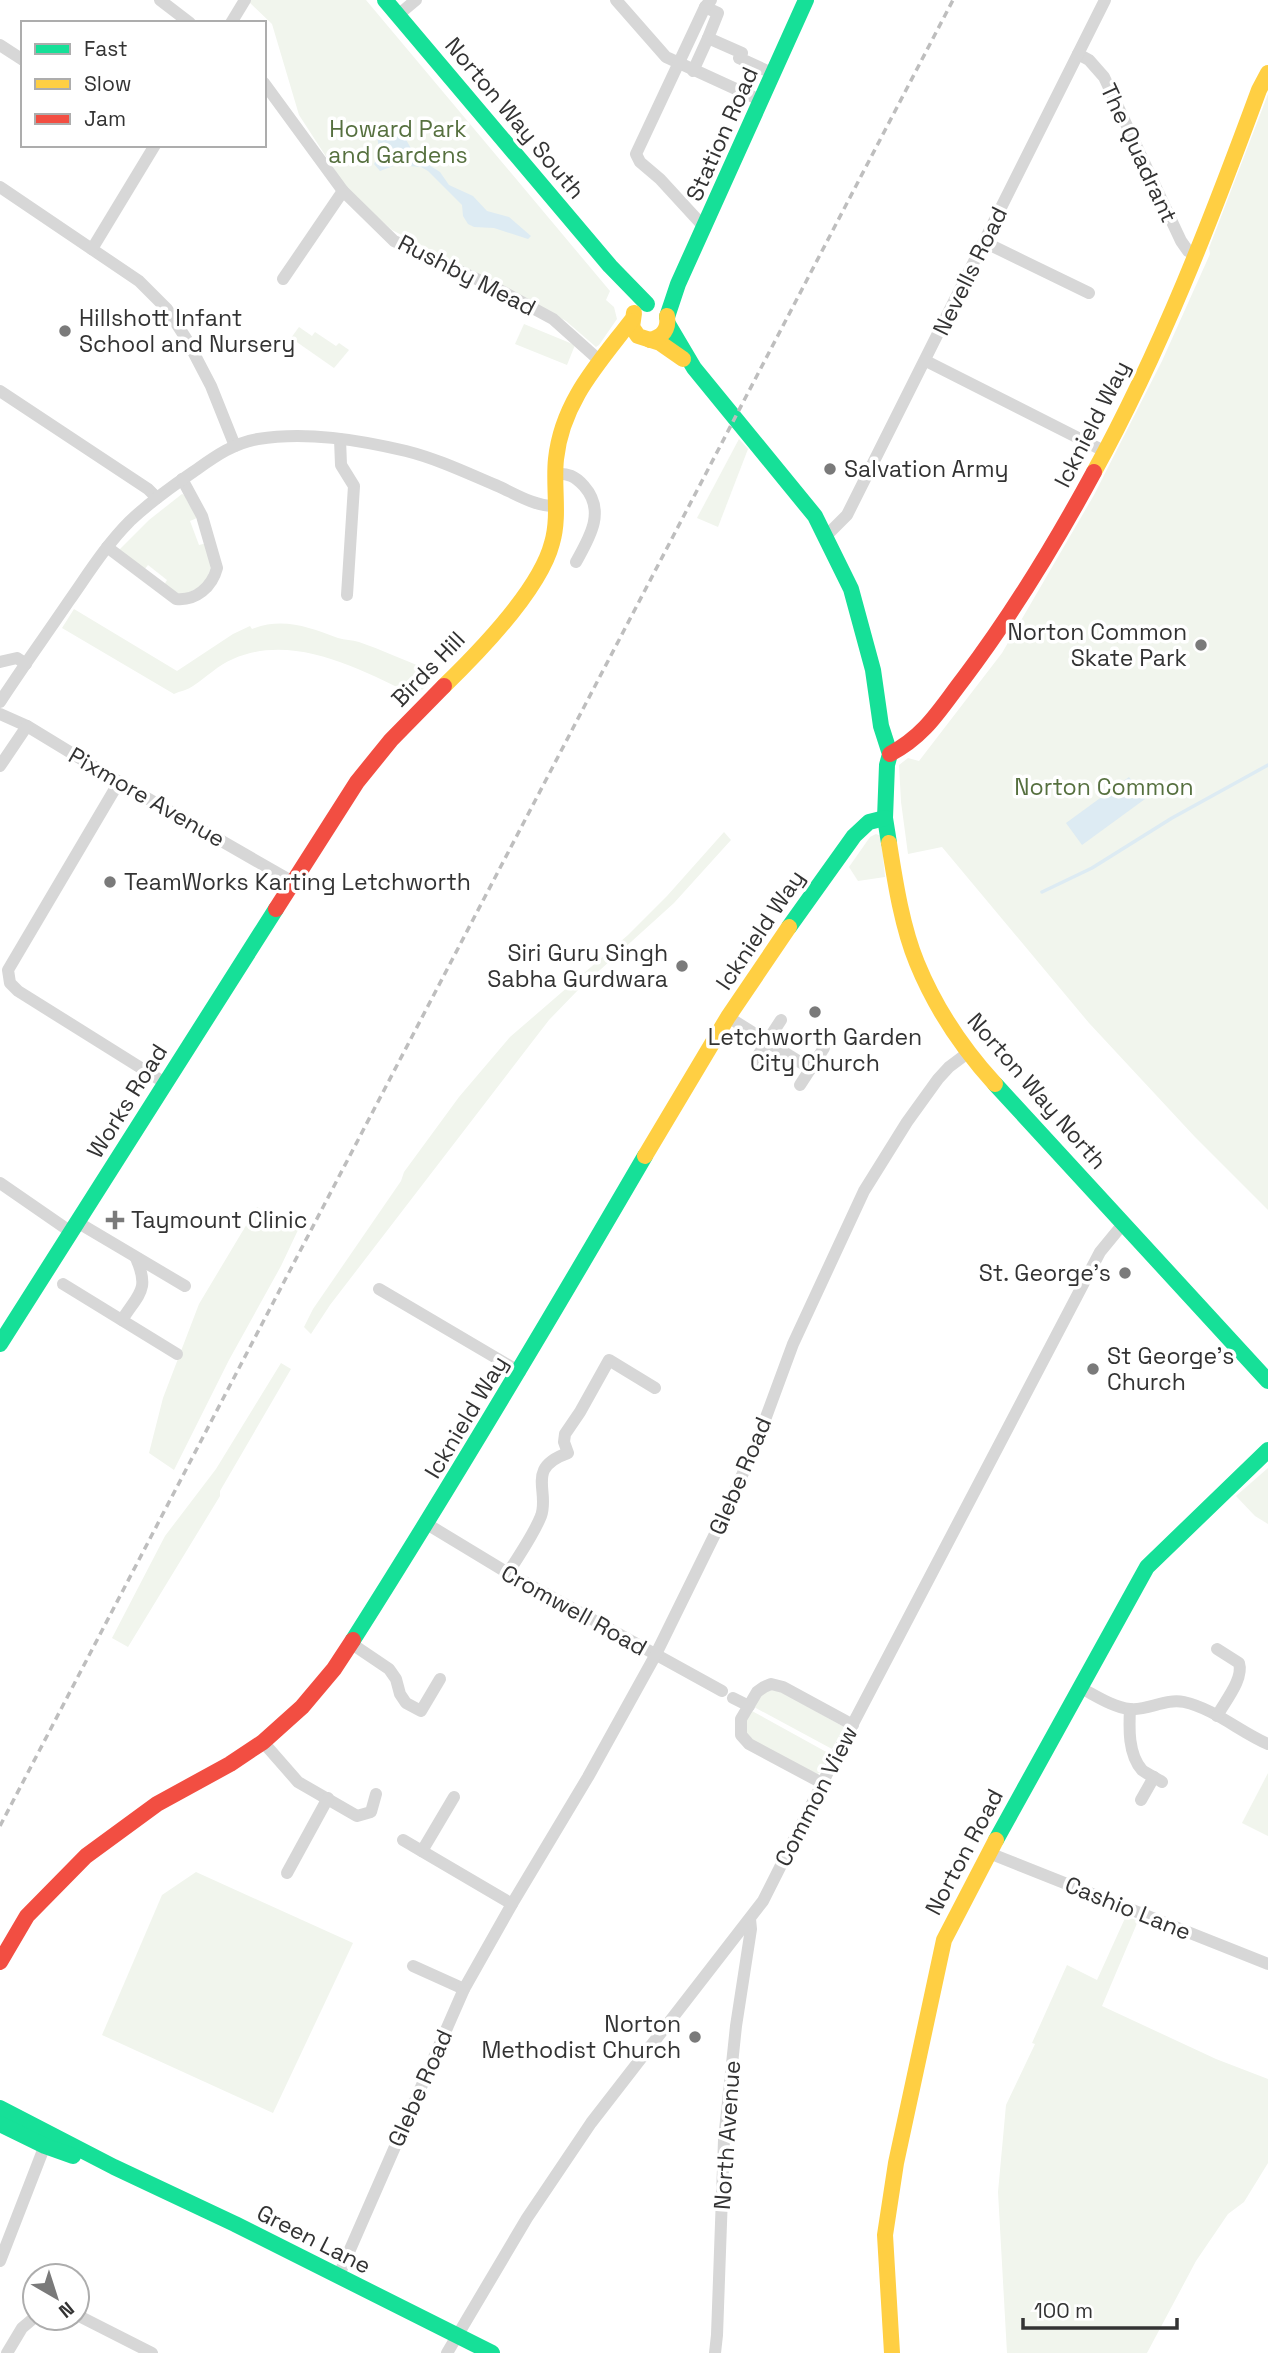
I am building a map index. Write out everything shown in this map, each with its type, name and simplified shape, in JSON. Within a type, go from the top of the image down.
[{"type":"street","points":[[160,0],[187,21]]},
{"type":"street","points":[[232,21],[245,0]]},
{"type":"street","name":"Norton Way South","points":[[385,0],[610,266],[650,304]]},
{"type":"street","points":[[398,15],[416,0]]},
{"type":"street","points":[[616,0],[666,57],[762,101]]},
{"type":"street","name":"Station Road","points":[[668,320],[678,284],[806,0]]},
{"type":"street","name":"Nevells Road","points":[[827,536],[847,514],[1105,0]]},
{"type":"street","points":[[693,71],[718,13],[708,3],[636,154],[640,162],[660,179],[705,228]]},
{"type":"street","points":[[708,38],[742,53],[739,58],[774,74]]},
{"type":"street","points":[[0,45],[21,59]]},
{"type":"street","name":"The Quadrant","points":[[1078,54],[1089,60],[1104,77],[1181,241],[1188,251],[1197,255]]},
{"type":"street","name":"Icknield Way","points":[[890,754],[912,742],[923,731],[1016,607],[1106,452],[1197,255],[1259,90],[1268,73]]},
{"type":"street","name":"Rushby Mead","points":[[266,86],[343,191],[394,241],[494,287],[553,319],[600,361]]},
{"type":"street","points":[[92,249],[154,147]]},
{"type":"street","points":[[0,187],[139,281],[174,319],[211,386],[235,446]]},
{"type":"street","points":[[283,279],[343,191]]},
{"type":"street","points":[[984,242],[1089,293]]},
{"type":"street","name":"Norton Way South","points":[[610,266],[630,305],[632,319]]},
{"type":"street","name":"Station Road","points":[[650,304],[662,299],[678,284]]},
{"type":"street","points":[[650,304],[664,311],[668,320],[662,335],[646,340],[634,332],[632,319],[640,306],[650,304]]},
{"type":"street","name":"Birds Hill","points":[[293,882],[357,782],[390,741],[523,599],[551,550],[555,533],[558,442],[570,401],[580,384],[632,319]]},
{"type":"street","name":"Norton Way North","points":[[668,320],[694,368]]},
{"type":"street","name":"Birds Hill","points":[[600,361],[646,340]]},
{"type":"street","name":"Norton Way North","points":[[646,340],[670,348],[694,368],[803,500],[827,536],[851,589],[873,670],[881,726],[890,754],[887,765],[885,818],[896,890],[916,962],[943,1015],[985,1073],[1268,1381]]},
{"type":"street","points":[[926,361],[1106,452]]},
{"type":"street","points":[[0,390],[148,489],[157,498]]},
{"type":"street","points":[[0,702],[107,547],[128,523],[182,479],[235,446],[257,439],[283,436],[340,439],[408,452],[452,467],[524,499],[554,506]]},
{"type":"street","points":[[340,439],[341,465],[354,486],[347,595]]},
{"type":"street","points":[[555,474],[565,473],[577,478],[588,491],[595,506],[593,530],[576,562]]},
{"type":"street","points":[[107,547],[176,599],[193,596],[208,588],[217,568],[202,516],[182,479]]},
{"type":"street","points":[[0,662],[17,658],[26,664]]},
{"type":"street","name":"Pixmore Avenue","points":[[0,714],[27,726],[293,882]]},
{"type":"street","points":[[0,766],[27,726]]},
{"type":"street","points":[[119,782],[8,970],[10,983],[18,991],[165,1083]]},
{"type":"street","name":"Icknield Way","points":[[0,1962],[27,1916],[102,1843],[158,1804],[230,1764],[263,1742],[309,1699],[352,1644],[520,1372],[729,1017],[854,836],[870,822],[885,818]]},
{"type":"street","name":"Works Road","points":[[0,1345],[293,882]]},
{"type":"street","points":[[729,1017],[811,1069]]},
{"type":"street","points":[[755,1060],[781,1020]]},
{"type":"street","points":[[800,1086],[824,1048]]},
{"type":"street","name":"Glebe Road","points":[[338,2277],[464,1989],[589,1777],[655,1656],[755,1447],[793,1344],[864,1191],[907,1122],[938,1079],[968,1052]]},
{"type":"street","points":[[0,1183],[74,1227],[185,1286]]},
{"type":"street","name":"Common View","points":[[447,2353],[527,2218],[591,2123],[763,1901],[1100,1252],[1123,1224]]},
{"type":"street","points":[[122,1320],[144,1285],[136,1258]]},
{"type":"street","points":[[63,1284],[177,1354]]},
{"type":"street","points":[[379,1289],[520,1372]]},
{"type":"street","points":[[508,1573],[542,1513],[543,1474],[554,1460],[568,1453],[564,1442],[565,1434],[609,1360],[655,1388]]},
{"type":"street","name":"Norton Road","points":[[892,2353],[885,2235],[896,2163],[944,1940],[1079,1687],[1147,1567],[1268,1450]]},
{"type":"street","name":"Cromwell Road","points":[[428,1524],[508,1573],[749,1706]]},
{"type":"street","points":[[352,1644],[389,1669],[397,1679],[400,1694],[406,1703],[421,1711],[440,1679]]},
{"type":"street","points":[[1217,1649],[1241,1666],[1217,1716]]},
{"type":"street","points":[[822,1783],[749,1744],[741,1735],[741,1719],[758,1692],[771,1684],[783,1687],[853,1725]]},
{"type":"street","points":[[1079,1687],[1106,1701],[1130,1709],[1163,1702],[1183,1702],[1217,1716],[1249,1736],[1268,1744]]},
{"type":"street","points":[[1130,1709],[1130,1741],[1135,1757],[1142,1769],[1158,1779],[1141,1800]]},
{"type":"street","points":[[263,1742],[298,1782],[357,1816],[370,1812],[376,1794]]},
{"type":"street","points":[[422,1851],[454,1797]]},
{"type":"street","points":[[287,1873],[328,1798]]},
{"type":"street","points":[[403,1840],[512,1904]]},
{"type":"street","name":"Cashio Lane","points":[[989,1853],[1268,1964]]},
{"type":"street","name":"North Avenue","points":[[715,2353],[724,2140],[751,1929],[750,1919]]},
{"type":"street","points":[[413,1966],[464,1989]]},
{"type":"street","name":"Green Lane","points":[[0,2108],[47,2140]]},
{"type":"street","name":"Green Lane","points":[[0,2124],[114,2167],[235,2224],[492,2353]]},
{"type":"street","points":[[0,2261],[47,2140]]},
{"type":"street","points":[[91,2322],[152,2353]]},
{"type":"street","points":[[7,2353],[21,2330]]},
{"type":"green space","name":"Howard Park and Gardens","points":[[247,0],[366,0],[610,291],[606,300],[614,307],[617,319],[599,345],[596,347],[566,321],[392,230],[349,192],[299,115],[272,24]]},
{"type":"green space","name":"Norton Common","points":[[1268,94],[1268,1210],[1195,1137],[1089,1023],[942,847],[908,854],[899,765],[908,758],[919,761],[1002,653],[1094,495],[1162,361],[1210,254],[1209,248]]},
{"type":"green space","points":[[524,324],[575,345],[567,365],[515,344]]},
{"type":"green space","points":[[299,327],[312,336],[315,332],[336,346],[339,343],[349,350],[334,368],[291,338]]},
{"type":"green space","points":[[739,439],[748,449],[718,527],[697,518]]},
{"type":"green space","points":[[182,494],[197,518],[190,521],[199,545],[207,543],[212,564],[205,584],[182,596],[164,585],[167,580],[148,565],[144,570],[119,550],[149,520]]},
{"type":"green space","points":[[74,609],[177,671],[233,634],[250,626],[252,629],[263,625],[285,624],[359,642],[426,669],[436,676],[416,696],[373,675],[327,658],[280,650],[256,652],[233,659],[191,687],[174,694],[62,628]]},
{"type":"green space","points":[[724,832],[731,840],[674,903],[579,989],[549,1020],[330,1305],[311,1334],[304,1327],[313,1309],[401,1181],[404,1172],[459,1097],[510,1037],[628,935]]},
{"type":"green space","points":[[876,834],[881,836],[885,877],[858,881],[849,867],[870,837]]},
{"type":"green space","points":[[257,1207],[298,1230],[174,1470],[149,1453],[163,1398],[199,1304]]},
{"type":"green space","points":[[281,1363],[291,1369],[220,1491],[220,1496],[128,1647],[112,1638],[165,1536],[216,1469]]},
{"type":"green space","points":[[1268,1468],[1268,1524],[1255,1516],[1236,1496]]},
{"type":"green space","points":[[769,1690],[780,1691],[844,1727],[832,1749],[754,1707],[763,1693]]},
{"type":"green space","points":[[752,1711],[830,1754],[821,1772],[817,1774],[756,1744],[746,1733],[746,1720]]},
{"type":"green space","points":[[1268,1773],[1268,1836],[1242,1823]]},
{"type":"green space","points":[[196,1872],[353,1943],[273,2113],[102,2035],[162,1895]]},
{"type":"green space","points":[[1126,1916],[1138,1921],[1102,2006],[1216,2059],[1268,2079],[1268,2163],[1244,2202],[1228,2214],[1196,2261],[1147,2353],[1007,2353],[998,2192],[1006,2105],[1035,2044],[1032,2043],[1067,1965],[1097,1980]]},
{"type":"shaded area","points":[[391,123],[400,129],[413,152],[440,172],[449,185],[473,196],[487,211],[509,217],[531,236],[528,239],[494,228],[468,224],[463,216],[462,205],[421,167],[396,165],[380,171],[374,164],[380,152],[377,137],[381,126]]},
{"type":"shaded area","points":[[1129,777],[1145,799],[1082,845],[1066,823]]},
{"type":"waterway","points":[[1042,892],[1092,868],[1172,818],[1268,765]]},
{"type":"railway","points":[[0,1826],[953,0]]},
{"type":"traffic: fast","points":[[385,0],[610,266],[647,304]]},
{"type":"traffic: fast","points":[[667,317],[678,284],[806,0]]},
{"type":"traffic: fast","points":[[668,324],[694,368],[815,516],[851,589],[873,670],[881,726],[890,754],[887,765],[885,818],[889,843]]},
{"type":"traffic: fast","points":[[789,927],[854,836],[869,822],[885,818]]},
{"type":"traffic: fast","points":[[0,1344],[276,909]]},
{"type":"traffic: fast","points":[[995,1084],[1268,1381]]},
{"type":"traffic: fast","points":[[353,1640],[501,1400],[645,1156]]},
{"type":"traffic: fast","points":[[996,1840],[1147,1567],[1268,1450]]},
{"type":"traffic: fast","points":[[0,2108],[492,2353]]},
{"type":"traffic: fast","points":[[0,2124],[73,2156]]},
{"type":"traffic: slow","points":[[1094,472],[1163,332],[1268,73]]},
{"type":"traffic: slow","points":[[634,313],[632,327],[638,336],[660,343],[683,359]]},
{"type":"traffic: slow","points":[[650,340],[664,332],[667,316]]},
{"type":"traffic: slow","points":[[444,686],[506,620],[535,581],[554,533],[556,459],[566,419],[583,385],[631,321]]},
{"type":"traffic: slow","points":[[889,843],[903,919],[924,979],[951,1027],[995,1084]]},
{"type":"traffic: slow","points":[[645,1156],[728,1017],[789,927]]},
{"type":"traffic: slow","points":[[892,2353],[885,2235],[896,2163],[944,1940],[996,1840]]},
{"type":"traffic: jam","points":[[890,754],[903,747],[932,721],[1000,629],[1033,578],[1094,472]]},
{"type":"traffic: jam","points":[[276,909],[357,782],[391,740],[444,686]]},
{"type":"traffic: jam","points":[[0,1962],[27,1916],[86,1856],[157,1804],[230,1764],[263,1742],[302,1707],[334,1669],[353,1640]]},
{"type":"place","name":"Hillshott Infant School and Nursery","points":[[65,331]]},
{"type":"place","name":"Salvation Army","points":[[830,469]]},
{"type":"place","name":"Norton Common Skate Park","points":[[1201,645]]},
{"type":"place","name":"TeamWorks Karting Letchworth","points":[[110,882]]},
{"type":"place","name":"Siri Guru Singh Sabha Gurdwara","points":[[682,966]]},
{"type":"place","name":"Letchworth Garden City Church","points":[[815,1012]]},
{"type":"place","name":"Taymount Clinic","points":[[115,1220]]},
{"type":"place","name":"St. George's","points":[[1125,1273]]},
{"type":"place","name":"St George's Church","points":[[1093,1369]]},
{"type":"place","name":"Norton Methodist Church","points":[[695,2037]]}]
